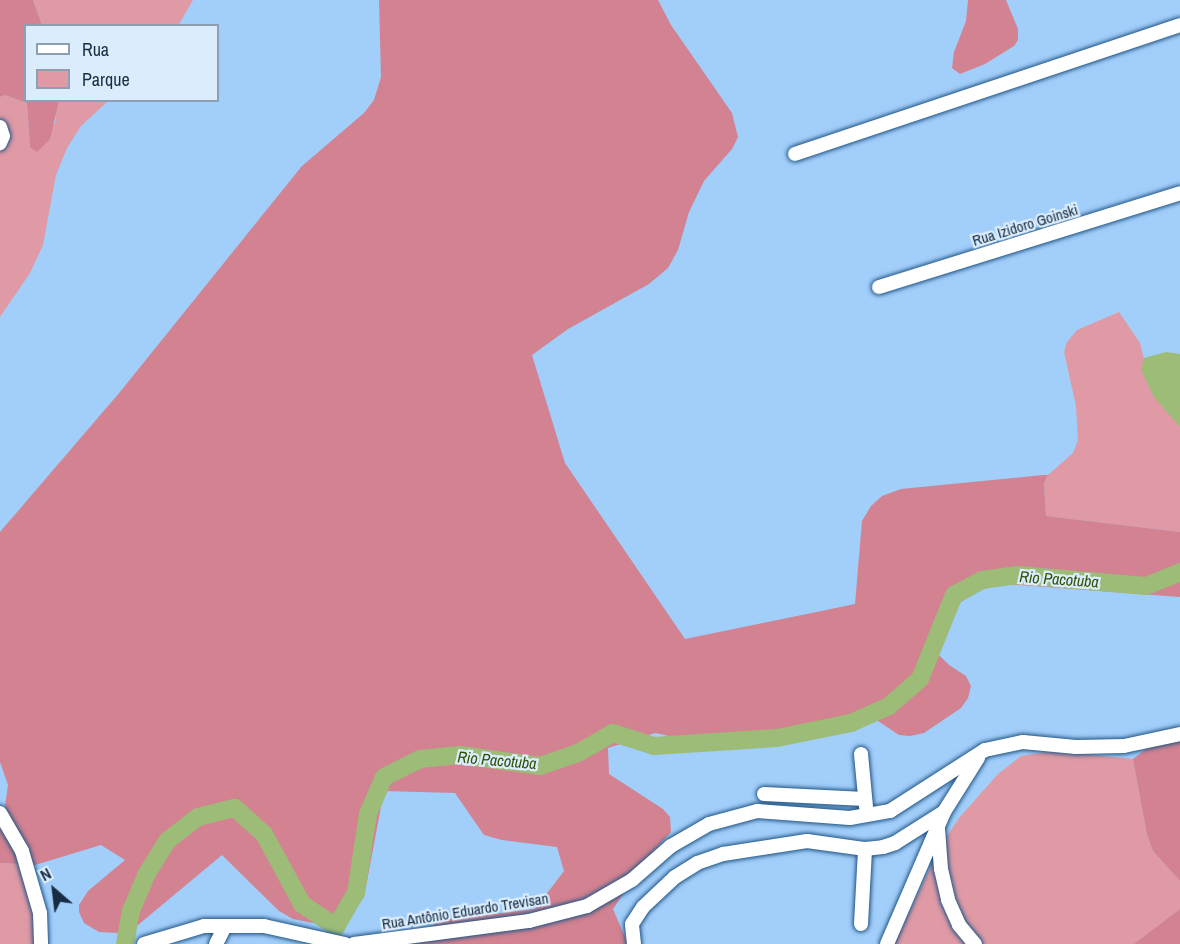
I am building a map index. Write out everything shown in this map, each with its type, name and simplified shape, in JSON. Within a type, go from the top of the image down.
[{"type":"street","points":[[795,154],[1180,25]]},
{"type":"street","points":[[0,127],[3,136],[0,143]]},
{"type":"street","name":"Rua Izidoro Goinski","points":[[879,287],[1180,193]]},
{"type":"street","name":"Rua Antônio Eduardo Trevisan","points":[[354,944],[529,921],[588,906],[632,880],[671,846],[709,824],[757,811],[850,818],[890,811],[984,750],[1023,742],[1076,747],[1124,746],[1180,734]]},
{"type":"street","points":[[887,944],[944,812],[984,750]]},
{"type":"street","points":[[861,754],[867,815]]},
{"type":"street","points":[[764,795],[865,799]]},
{"type":"street","points":[[634,944],[632,924],[643,907],[675,877],[697,863],[723,854],[807,841],[865,849],[895,843],[944,812]]},
{"type":"street","points":[[0,813],[22,850],[40,913],[41,944]]},
{"type":"street","points":[[938,826],[941,869],[948,900],[959,925],[975,944]]},
{"type":"street","points":[[861,924],[865,849]]},
{"type":"street","points":[[144,944],[167,940],[204,926],[264,926],[345,944]]},
{"type":"street","points":[[216,944],[225,926]]},
{"type":"green space","points":[[33,0],[193,0],[179,24],[42,24]]},
{"type":"green space","points":[[5,95],[27,103],[30,147],[55,123],[58,102],[107,102],[81,126],[67,148],[56,175],[43,245],[30,273],[0,317],[0,97]]},
{"type":"green space","points":[[1119,312],[1140,343],[1148,375],[1180,420],[1180,532],[1046,516],[1044,483],[1048,475],[1073,453],[1078,440],[1076,406],[1064,352],[1067,342],[1077,330]]},
{"type":"green space","points":[[1053,751],[1133,759],[1147,835],[1153,851],[1180,881],[1180,909],[1135,944],[894,944],[941,845],[959,818],[998,774],[1021,756]]},
{"type":"green space","points":[[0,863],[28,865],[45,944],[0,944]]},
{"type":"shaded area","points":[[0,0],[33,0],[42,24],[24,24],[24,102],[5,95],[0,97]]},
{"type":"shaded area","points":[[379,0],[658,0],[671,25],[732,113],[738,137],[732,149],[704,181],[689,212],[678,250],[668,268],[649,284],[568,329],[532,355],[565,463],[685,639],[855,604],[862,521],[871,506],[882,496],[901,489],[1043,475],[1048,475],[1044,483],[1046,516],[1180,532],[1180,597],[992,583],[940,615],[935,651],[949,665],[966,676],[971,686],[968,698],[961,708],[924,733],[910,736],[899,735],[878,721],[860,716],[740,745],[711,745],[655,733],[608,748],[609,774],[663,809],[670,817],[671,832],[649,856],[613,909],[628,944],[412,944],[419,934],[441,920],[535,909],[564,871],[557,847],[502,840],[484,835],[455,793],[384,791],[364,897],[355,910],[329,922],[313,923],[293,919],[279,911],[222,855],[138,925],[117,933],[99,932],[84,923],[79,912],[79,905],[88,891],[125,860],[101,845],[35,865],[0,863],[0,820],[3,820],[8,785],[0,762],[0,532],[120,392],[302,166],[364,113],[374,100],[381,77]]},
{"type":"shaded area","points":[[968,0],[1006,0],[1018,29],[1018,40],[1014,46],[985,64],[960,74],[952,68],[954,52],[966,21]]},
{"type":"shaded area","points":[[24,102],[58,102],[50,139],[37,152],[30,147],[27,103]]},
{"type":"shaded area","points":[[1166,352],[1180,354],[1180,427],[1154,397],[1141,370],[1144,358]]},
{"type":"shaded area","points":[[1180,732],[1180,881],[1153,851],[1147,835],[1133,759],[1163,736]]},
{"type":"shaded area","points":[[1180,909],[1180,944],[1134,944]]},
{"type":"waterway","name":"Rio Pacotuba","points":[[125,944],[131,911],[146,875],[167,841],[198,817],[235,808],[264,834],[302,904],[336,927],[356,893],[368,814],[384,777],[420,759],[460,755],[540,766],[578,753],[613,733],[654,746],[777,738],[851,723],[889,706],[920,679],[954,595],[982,580],[1018,575],[1146,586],[1180,572]]}]
